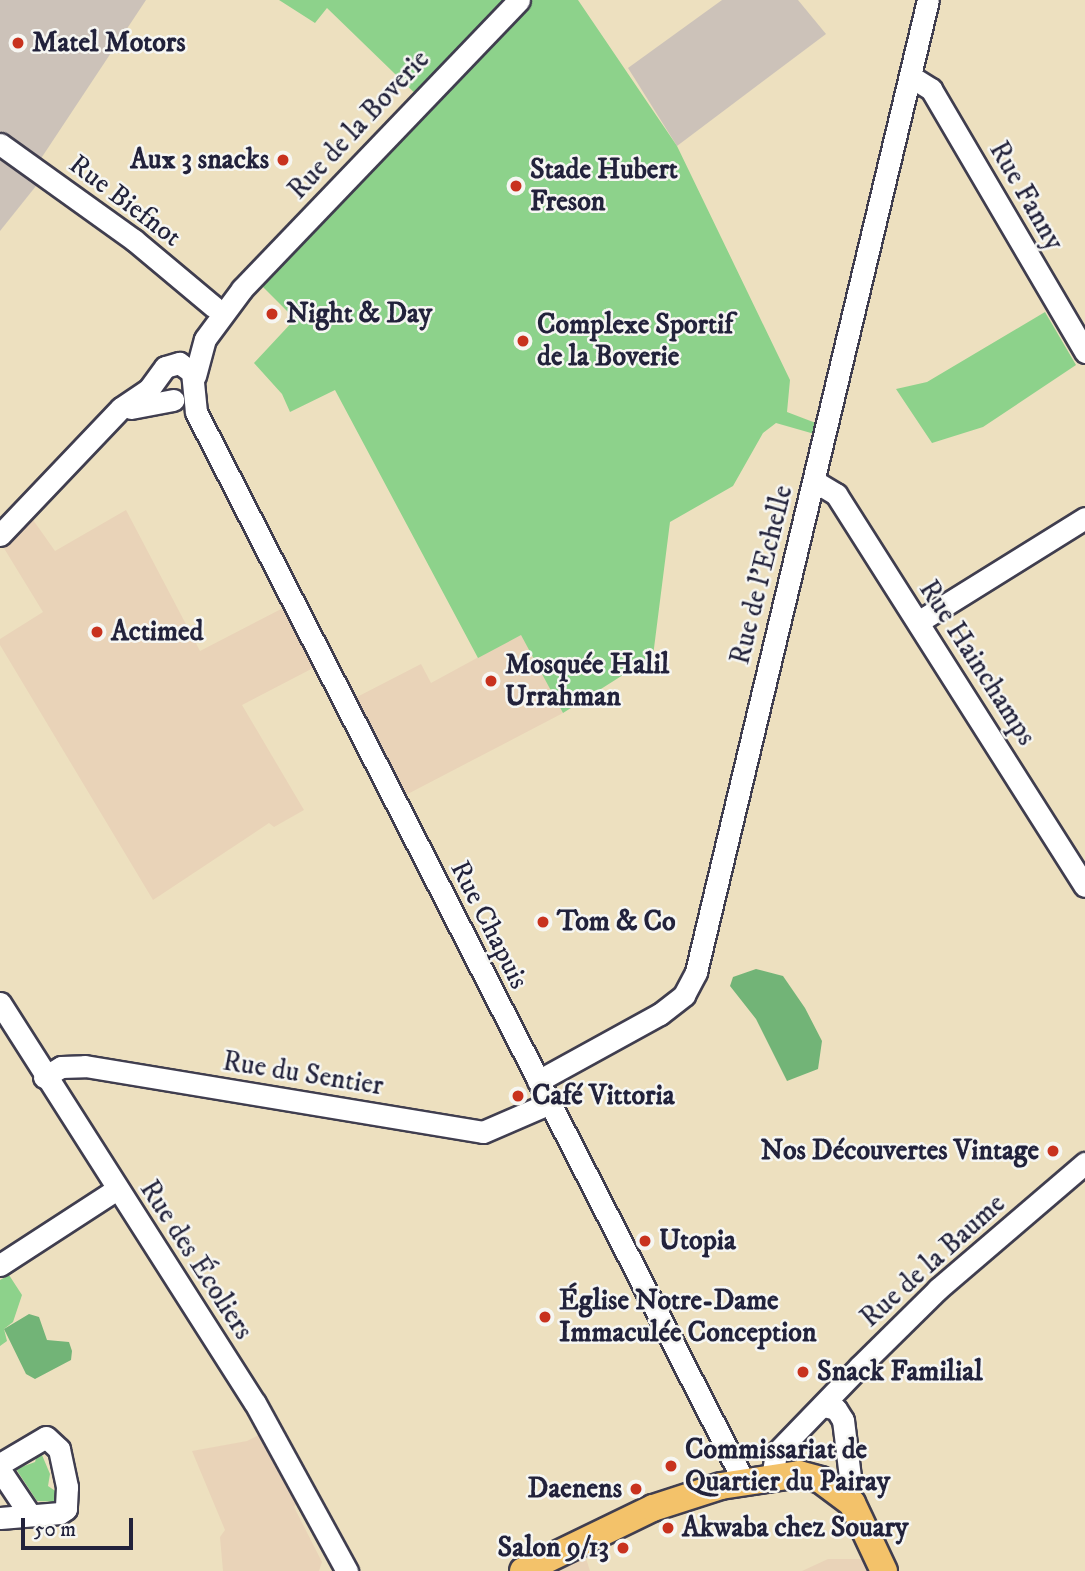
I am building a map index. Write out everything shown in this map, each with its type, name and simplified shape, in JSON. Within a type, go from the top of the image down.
[{"type":"main road","points":[[523,1571],[642,1513],[744,1482],[810,1476],[844,1494],[860,1516],[884,1571]]},
{"type":"street","name":"Rue de la Boverie","points":[[194,384],[205,339],[242,289],[519,0]]},
{"type":"street","name":"Rue de l'Echelle","points":[[538,1081],[660,1014],[691,984],[928,0]]},
{"type":"street","name":"Rue Fanny","points":[[910,76],[931,89],[1085,352]]},
{"type":"street","name":"Rue Biefnot","points":[[0,144],[134,240],[214,307]]},
{"type":"street","name":"Rue de la Boverie","points":[[0,535],[165,371],[214,307],[242,289]]},
{"type":"street","points":[[205,339],[214,307]]},
{"type":"street","points":[[187,366],[194,384],[185,399],[173,400],[163,395],[165,371],[187,366]]},
{"type":"street","name":"Rue Chapuis","points":[[194,384],[196,412],[744,1482]]},
{"type":"street","name":"Rue de la Boverie","points":[[117,416],[146,402],[173,400]]},
{"type":"street","name":"Rue Hainchamps","points":[[814,481],[836,494],[1085,886]]},
{"type":"street","points":[[918,622],[1085,518]]},
{"type":"street","name":"Rue des Écoliers","points":[[0,1003],[44,1077],[261,1414],[339,1565]]},
{"type":"street","name":"Rue du Sentier","points":[[44,1077],[61,1067],[85,1066],[483,1132],[550,1103]]},
{"type":"street","name":"Rue de la Baume","points":[[772,1478],[776,1453],[938,1289],[1085,1163]]},
{"type":"street","points":[[0,1265],[117,1189]]},
{"type":"street","points":[[824,1406],[836,1409],[843,1420],[850,1477],[844,1494]]},
{"type":"street","points":[[0,1464],[38,1438],[53,1440],[59,1449],[66,1472],[66,1509],[54,1515],[0,1518]]},
{"type":"street","points":[[0,1470],[30,1515]]},
{"type":"shaded area","points":[[0,0],[146,0],[40,160],[0,132]]},
{"type":"shaded area","points":[[722,0],[798,0],[826,34],[677,146],[628,68]]},
{"type":"shaded area","points":[[0,153],[40,181],[0,231]]},
{"type":"shaded area","points":[[126,510],[200,651],[285,607],[317,666],[242,705],[304,810],[274,827],[269,823],[153,900],[0,645],[0,639],[43,612],[2,545],[31,517],[55,551]]},
{"type":"shaded area","points":[[521,634],[563,713],[400,798],[359,717],[355,698],[421,664],[431,683]]},
{"type":"shaded area","points":[[261,1434],[299,1501],[294,1507],[322,1562],[319,1571],[223,1571],[220,1537],[225,1530],[192,1451],[247,1441]]},
{"type":"shaded area","points":[[585,1555],[590,1571],[551,1571]]},
{"type":"shaded area","points":[[828,1559],[863,1559],[870,1571],[802,1571]]},
{"type":"green space","name":"Complexe Sportif de la Boverie","points":[[279,0],[578,0],[677,146],[790,380],[787,412],[821,425],[818,435],[776,423],[763,433],[733,486],[670,522],[653,656],[563,713],[521,635],[478,658],[335,390],[290,412],[282,394],[254,363],[295,319],[258,282],[426,104],[327,8],[315,23]]},
{"type":"green space","points":[[1045,312],[1076,365],[983,427],[932,443],[896,389],[927,382]]},
{"type":"green space","points":[[756,969],[783,976],[805,1008],[822,1041],[818,1069],[787,1081],[756,1019],[730,986],[733,977]]},
{"type":"green space","points":[[9,1275],[22,1295],[13,1322],[4,1329],[7,1341],[0,1346],[0,1280]]},
{"type":"green space","points":[[29,1314],[39,1317],[47,1340],[69,1342],[72,1351],[71,1360],[35,1379],[26,1374],[4,1329]]},
{"type":"green space","points":[[40,1445],[46,1451],[42,1455],[50,1474],[48,1486],[63,1496],[62,1502],[37,1501],[16,1469],[35,1462]]},
{"type":"place","name":"Matel Motors","points":[[18,43]]},
{"type":"place","name":"Aux 3 snacks","points":[[283,160]]},
{"type":"place","name":"Stade Hubert Freson","points":[[516,186]]},
{"type":"place","name":"Night & Day","points":[[272,314]]},
{"type":"place","name":"Complexe Sportif de la Boverie","points":[[523,341]]},
{"type":"place","name":"Actimed","points":[[97,632]]},
{"type":"place","name":"Mosquée Halil Urrahman","points":[[491,681]]},
{"type":"place","name":"Tom & Co","points":[[543,922]]},
{"type":"place","name":"Café Vittoria","points":[[518,1096]]},
{"type":"place","name":"Nos Découvertes Vintage","points":[[1053,1151]]},
{"type":"place","name":"Utopia","points":[[645,1241]]},
{"type":"place","name":"Église Notre-Dame Immaculée Conception","points":[[545,1317]]},
{"type":"place","name":"Snack Familial","points":[[803,1372]]},
{"type":"place","name":"Commissariat de Quartier du Pairay","points":[[671,1466]]},
{"type":"place","name":"Daenens","points":[[636,1489]]},
{"type":"place","name":"Akwaba chez Souary","points":[[668,1528]]},
{"type":"place","name":"Salon 9/13","points":[[623,1548]]}]
